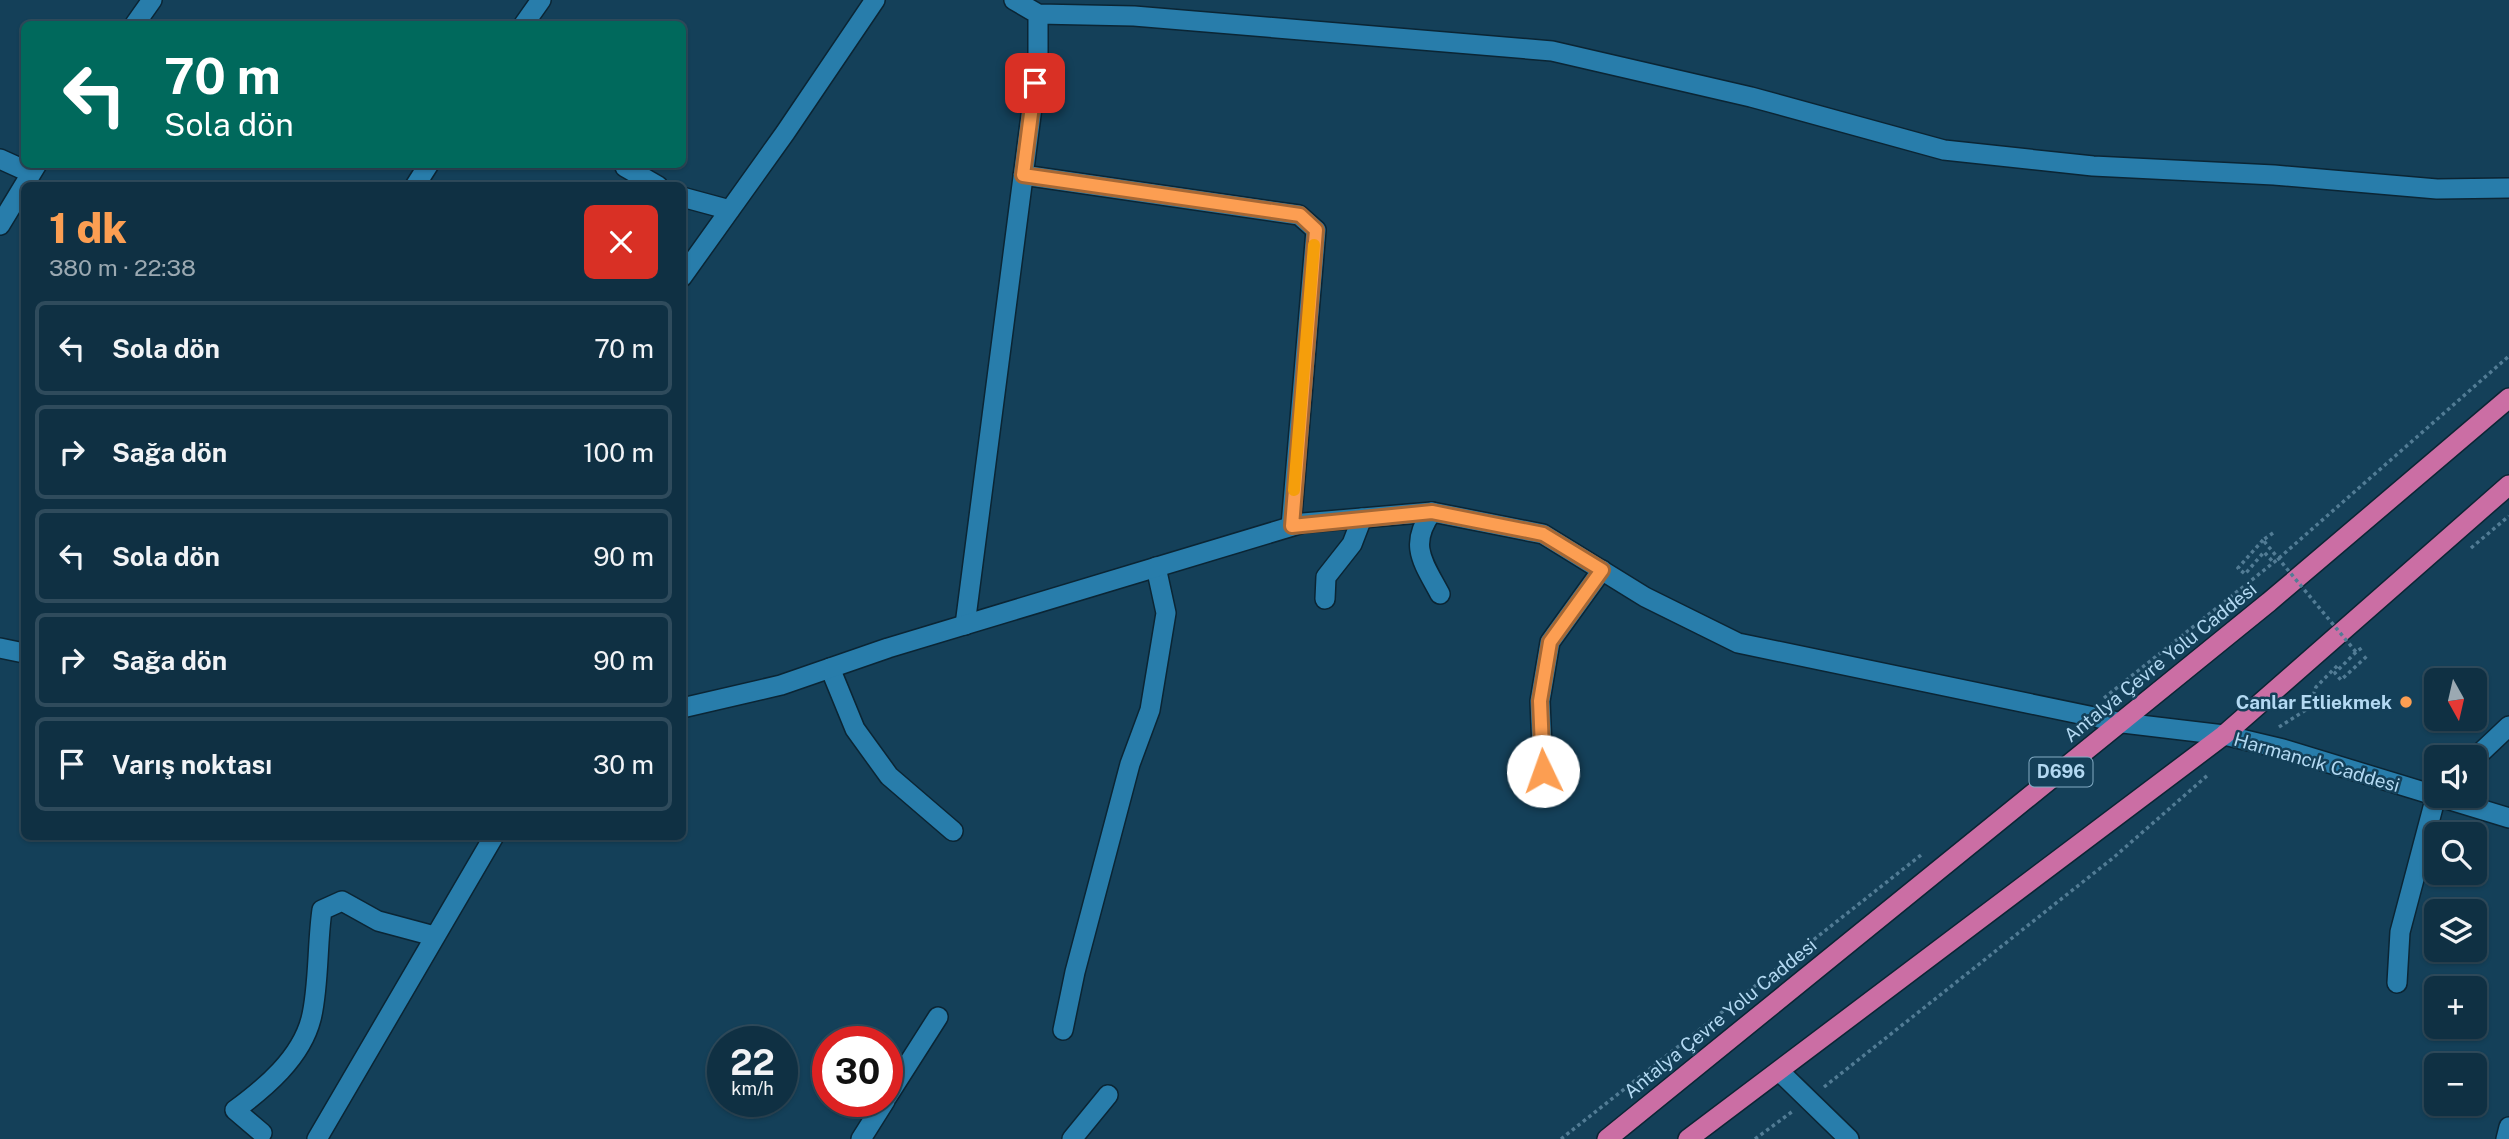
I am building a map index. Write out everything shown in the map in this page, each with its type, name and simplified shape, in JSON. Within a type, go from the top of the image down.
[{"type":"highway","name":"Antalya Çevre Yolu Caddesi","points":[[1607,1139],[2123,723],[2509,398]]},
{"type":"highway","points":[[1688,1139],[2224,735],[2509,485]]},
{"type":"street","points":[[137,21],[152,0]]},
{"type":"street","points":[[526,21],[541,0]]},
{"type":"street","points":[[686,271],[875,0]]},
{"type":"street","points":[[1014,0],[1038,14],[1134,16],[1552,51],[1751,97],[1944,150],[2093,166],[2274,175],[2437,189],[2509,188]]},
{"type":"street","points":[[965,625],[1038,61],[1038,14]]},
{"type":"street","points":[[0,159],[21,165]]},
{"type":"street","points":[[627,168],[651,182]]},
{"type":"street","points":[[1023,175],[1300,215],[1316,230],[1292,526]]},
{"type":"street","points":[[0,225],[21,190]]},
{"type":"street","points":[[686,198],[730,210]]},
{"type":"street","points":[[1432,512],[1420,528],[1418,553],[1440,594]]},
{"type":"street","name":"Harmancık Caddesi","points":[[686,707],[781,685],[965,625],[1292,526],[1432,512],[1543,534],[1645,597],[1738,643],[2123,723],[2224,735],[2424,792]]},
{"type":"street","points":[[1325,599],[1326,577],[1352,544],[1363,518]]},
{"type":"street","points":[[1063,1030],[1075,972],[1130,764],[1152,697],[1166,613],[1156,567]]},
{"type":"street","points":[[1543,771],[1540,701],[1550,642],[1602,570]]},
{"type":"street","points":[[0,648],[21,652]]},
{"type":"street","points":[[830,668],[855,729],[890,776],[953,831]]},
{"type":"street","points":[[2487,747],[2509,726]]},
{"type":"street","points":[[2397,983],[2400,932],[2433,808]]},
{"type":"street","name":"Harmancık Caddesi","points":[[2476,808],[2509,818]]},
{"type":"street","points":[[317,1139],[492,840]]},
{"type":"street","points":[[262,1133],[235,1110],[267,1087],[295,1052],[311,1020],[322,910],[342,901],[378,921],[434,936]]},
{"type":"street","points":[[903,1072],[938,1017]]},
{"type":"street","points":[[1779,1071],[1849,1139]]},
{"type":"street","points":[[1072,1139],[1108,1095]]},
{"type":"street","points":[[861,1139],[875,1117]]},
{"type":"street","points":[[2506,1139],[2509,1127]]},
{"type":"path","points":[[2084,715],[2273,563],[2509,356]]},
{"type":"path","points":[[2468,551],[2509,516]]},
{"type":"path","points":[[2273,533],[2263,540],[2238,568],[2245,574],[2264,552],[2273,563]]},
{"type":"path","points":[[2263,540],[2357,652]]},
{"type":"path","points":[[2255,743],[2309,708],[2316,687],[2365,639]]},
{"type":"path","points":[[2363,647],[2334,673],[2341,680],[2367,656]]},
{"type":"path","points":[[1755,1139],[2113,858],[2218,766]]},
{"type":"path","points":[[1561,1139],[1932,847]]},
{"type":"slow traffic","points":[[1294,490],[1314,245]]},
{"type":"place","name":"Canlar Etliekmek","points":[[2406,702]]},
{"type":"route","points":[[1035,83],[1023,175],[1300,215],[1316,230],[1308,301],[1292,526],[1432,512],[1543,534],[1602,570],[1550,642],[1540,701],[1543,771]]}]
